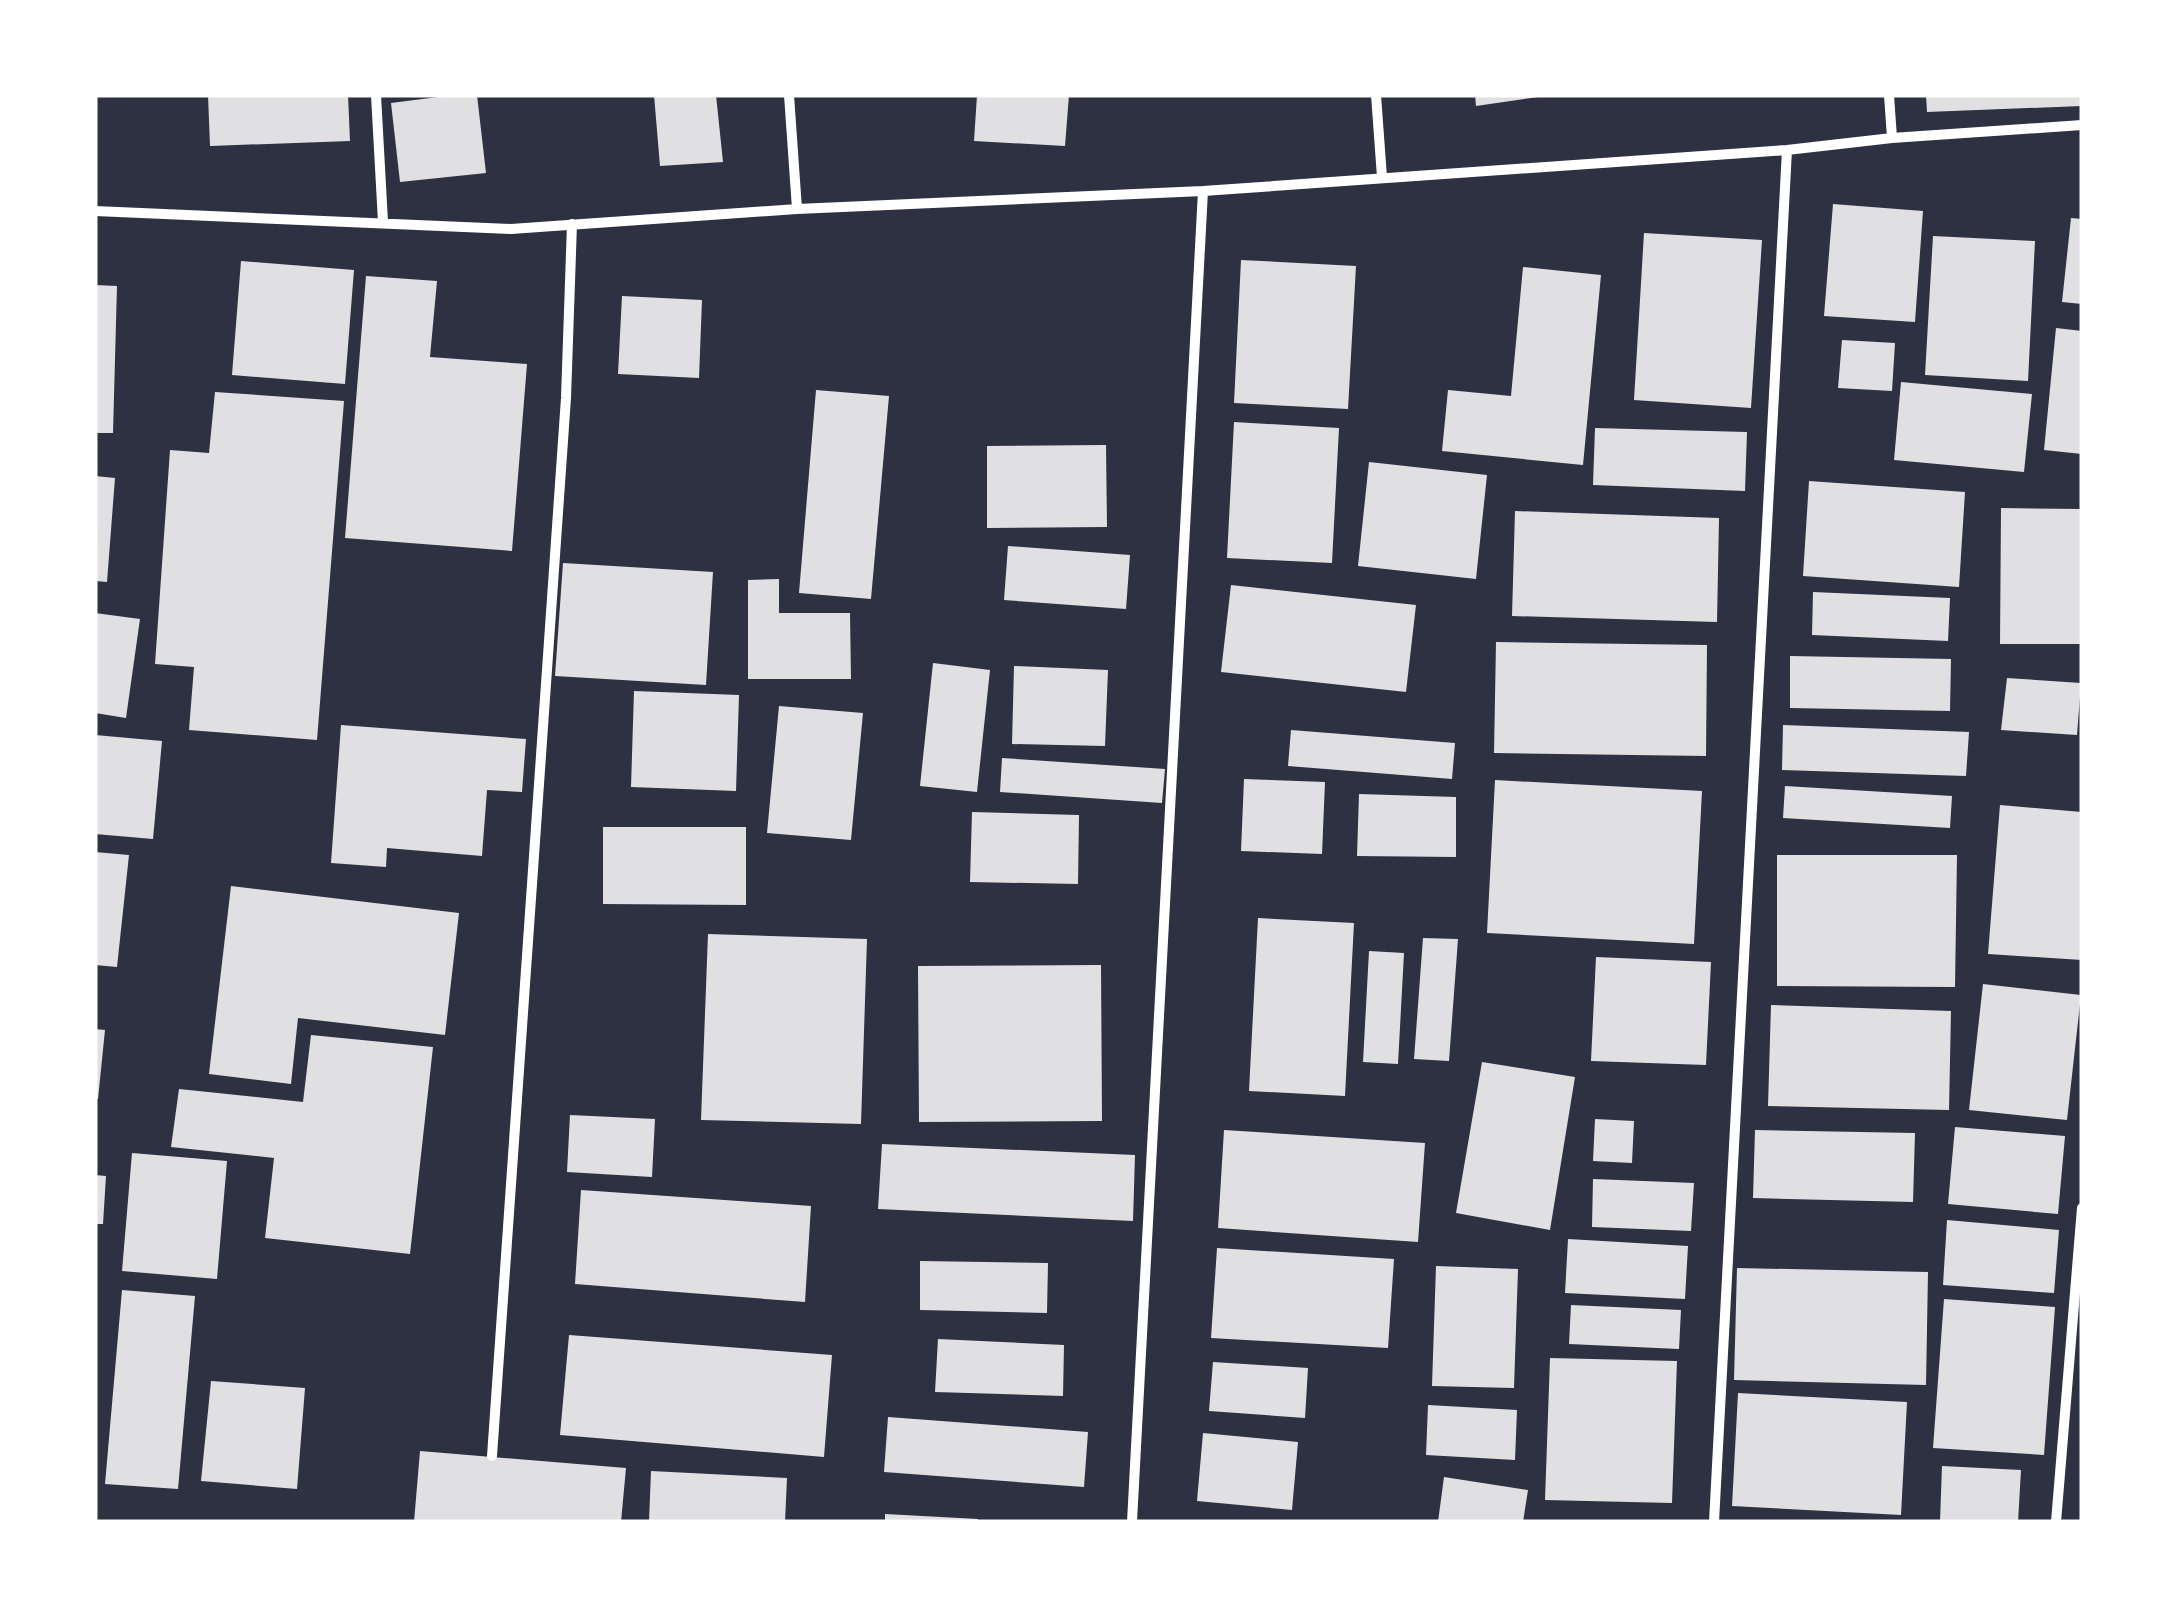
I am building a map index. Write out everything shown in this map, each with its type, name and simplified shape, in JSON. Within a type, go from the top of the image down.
[{"type":"street","points":[[376,95],[383,222]]},
{"type":"street","points":[[789,95],[797,208]]},
{"type":"street","points":[[1376,95],[1382,178]]},
{"type":"street","points":[[1889,95],[1892,138]]},
{"type":"street","points":[[95,211],[511,228],[797,208],[1203,191],[2082,125]]},
{"type":"street","points":[[1714,1522],[1787,150]]},
{"type":"street","points":[[1132,1522],[1203,191]]},
{"type":"street","points":[[492,1456],[564,418],[572,224]]},
{"type":"street","points":[[2056,1522],[2082,1208]]},
{"type":"building","points":[[208,95],[348,95],[350,141],[210,146]]},
{"type":"building","points":[[477,95],[486,173],[400,182],[391,103]]},
{"type":"building","points":[[654,95],[716,95],[723,162],[660,166]]},
{"type":"building","points":[[977,95],[1069,95],[1065,146],[974,141]]},
{"type":"building","points":[[1475,95],[1538,95],[1538,97],[1476,106]]},
{"type":"building","points":[[1926,95],[2082,95],[2082,106],[1927,112]]},
{"type":"building","points":[[1833,204],[1923,211],[1915,322],[1824,316]]},
{"type":"building","points":[[2071,218],[2082,219],[2082,304],[2062,302]]},
{"type":"building","points":[[1644,233],[1762,240],[1751,408],[1634,400]]},
{"type":"building","points":[[1933,236],[2035,241],[2028,381],[1925,375]]},
{"type":"building","points":[[1241,260],[1356,266],[1348,409],[1234,403]]},
{"type":"building","points":[[241,261],[354,270],[345,384],[232,375]]},
{"type":"building","points":[[1523,267],[1601,275],[1583,465],[1442,451],[1448,390],[1511,396]]},
{"type":"building","points":[[366,276],[437,281],[430,357],[527,364],[512,551],[345,538]]},
{"type":"building","points":[[95,285],[117,286],[113,433],[95,433]]},
{"type":"building","points":[[622,296],[702,300],[699,378],[618,374]]},
{"type":"building","points":[[2056,328],[2082,331],[2082,454],[2044,450]]},
{"type":"building","points":[[1842,340],[1895,343],[1892,391],[1838,388]]},
{"type":"building","points":[[1901,382],[2032,394],[2024,472],[1894,460]]},
{"type":"building","points":[[816,390],[889,396],[871,599],[799,593]]},
{"type":"building","points":[[215,392],[344,401],[317,740],[189,730],[194,667],[155,664],[170,450],[209,453]]},
{"type":"building","points":[[1234,422],[1339,428],[1332,563],[1227,558]]},
{"type":"building","points":[[1595,428],[1747,432],[1745,491],[1593,485]]},
{"type":"building","points":[[1106,445],[1107,527],[987,528],[987,446]]},
{"type":"building","points":[[1369,462],[1487,475],[1476,579],[1358,566]]},
{"type":"building","points":[[95,476],[115,478],[107,582],[95,581]]},
{"type":"building","points":[[1809,481],[1965,492],[1959,587],[1803,576]]},
{"type":"building","points":[[2001,508],[2082,509],[2082,644],[2000,644]]},
{"type":"building","points":[[1515,511],[1719,518],[1717,622],[1512,616]]},
{"type":"building","points":[[1008,546],[1130,555],[1126,609],[1004,600]]},
{"type":"building","points":[[563,563],[713,572],[706,685],[555,676]]},
{"type":"building","points":[[779,579],[779,613],[850,613],[851,679],[748,679],[748,580]]},
{"type":"building","points":[[1231,585],[1416,605],[1406,692],[1221,672]]},
{"type":"building","points":[[1813,592],[1950,598],[1948,641],[1812,635]]},
{"type":"building","points":[[95,613],[140,619],[126,718],[95,713]]},
{"type":"building","points":[[1496,642],[1707,645],[1706,756],[1494,753]]},
{"type":"building","points":[[1790,656],[1951,659],[1950,711],[1790,708]]},
{"type":"building","points":[[933,663],[990,670],[977,792],[920,786]]},
{"type":"building","points":[[1014,666],[1108,670],[1105,746],[1012,744]]},
{"type":"building","points":[[2007,678],[2081,683],[2077,735],[2001,730]]},
{"type":"building","points":[[634,691],[739,695],[736,791],[631,787]]},
{"type":"building","points":[[779,706],[863,713],[851,840],[767,833]]},
{"type":"building","points":[[341,725],[526,739],[522,792],[487,790],[482,856],[387,848],[386,867],[331,863]]},
{"type":"building","points":[[1783,725],[1969,732],[1966,776],[1782,770]]},
{"type":"building","points":[[1291,730],[1455,743],[1452,779],[1288,766]]},
{"type":"building","points":[[95,735],[162,741],[153,839],[95,834]]},
{"type":"building","points":[[1002,758],[1165,769],[1162,803],[1000,792]]},
{"type":"building","points":[[1244,779],[1325,782],[1322,854],[1241,851]]},
{"type":"building","points":[[1495,780],[1702,791],[1694,944],[1487,933]]},
{"type":"building","points":[[1785,786],[1952,796],[1950,828],[1783,818]]},
{"type":"building","points":[[1359,794],[1456,797],[1456,857],[1357,856]]},
{"type":"building","points":[[2000,805],[2082,812],[2082,960],[1988,954]]},
{"type":"building","points":[[972,812],[1079,815],[1078,884],[970,882]]},
{"type":"building","points":[[603,827],[746,827],[746,905],[603,904]]},
{"type":"building","points":[[95,852],[129,855],[117,967],[95,965]]},
{"type":"building","points":[[1777,855],[1957,855],[1955,987],[1777,986]]},
{"type":"building","points":[[231,886],[459,913],[445,1035],[298,1018],[291,1084],[209,1074]]},
{"type":"building","points":[[1258,918],[1354,923],[1345,1096],[1249,1091]]},
{"type":"building","points":[[708,934],[867,939],[861,1124],[701,1120]]},
{"type":"building","points":[[1423,938],[1458,939],[1449,1061],[1414,1059]]},
{"type":"building","points":[[1369,951],[1404,953],[1398,1064],[1363,1062]]},
{"type":"building","points":[[1596,957],[1711,962],[1706,1065],[1591,1061]]},
{"type":"building","points":[[1101,965],[1102,1121],[919,1122],[918,966]]},
{"type":"building","points":[[1983,984],[2081,995],[2067,1120],[1969,1110]]},
{"type":"building","points":[[1771,1005],[1951,1011],[1949,1110],[1768,1106]]},
{"type":"building","points":[[95,1029],[105,1030],[98,1099],[95,1099]]},
{"type":"building","points":[[311,1035],[433,1047],[410,1254],[265,1238],[274,1158],[171,1147],[179,1089],[303,1102]]},
{"type":"building","points":[[1482,1062],[1575,1077],[1550,1230],[1456,1213]]},
{"type":"building","points":[[570,1115],[655,1119],[652,1177],[567,1172]]},
{"type":"building","points":[[1595,1119],[1634,1121],[1632,1163],[1593,1161]]},
{"type":"building","points":[[1955,1127],[2065,1136],[2058,1214],[1948,1204]]},
{"type":"building","points":[[1224,1130],[1425,1143],[1418,1242],[1218,1228]]},
{"type":"building","points":[[1755,1130],[1915,1133],[1913,1202],[1753,1198]]},
{"type":"building","points":[[882,1144],[1135,1155],[1133,1221],[878,1209]]},
{"type":"building","points":[[132,1153],[227,1161],[217,1279],[122,1271]]},
{"type":"building","points":[[95,1175],[106,1176],[103,1224],[95,1224]]},
{"type":"building","points":[[1593,1179],[1694,1183],[1691,1231],[1592,1227]]},
{"type":"building","points":[[581,1190],[811,1206],[805,1302],[575,1284]]},
{"type":"building","points":[[1947,1220],[2059,1230],[2054,1293],[1943,1285]]},
{"type":"building","points":[[1568,1239],[1688,1246],[1685,1299],[1565,1293]]},
{"type":"building","points":[[1217,1248],[1394,1259],[1388,1348],[1211,1338]]},
{"type":"building","points":[[920,1261],[1048,1263],[1047,1313],[920,1310]]},
{"type":"building","points":[[1436,1266],[1518,1269],[1514,1388],[1432,1386]]},
{"type":"building","points":[[1737,1268],[1928,1272],[1926,1385],[1734,1380]]},
{"type":"building","points":[[122,1290],[195,1296],[178,1489],[105,1484]]},
{"type":"building","points":[[1944,1299],[2055,1307],[2044,1455],[1933,1448]]},
{"type":"building","points":[[1571,1305],[1681,1310],[1679,1349],[1569,1344]]},
{"type":"building","points":[[569,1335],[832,1355],[824,1457],[560,1435]]},
{"type":"building","points":[[938,1339],[1064,1345],[1063,1396],[935,1392]]},
{"type":"building","points":[[1550,1358],[1677,1361],[1672,1503],[1545,1500]]},
{"type":"building","points":[[1213,1362],[1308,1368],[1305,1418],[1209,1411]]},
{"type":"building","points":[[211,1381],[305,1388],[297,1489],[201,1481]]},
{"type":"building","points":[[1738,1393],[1907,1402],[1901,1515],[1732,1506]]},
{"type":"building","points":[[1428,1405],[1517,1410],[1515,1460],[1426,1455]]},
{"type":"building","points":[[888,1417],[1088,1432],[1084,1487],[884,1472]]},
{"type":"building","points":[[1203,1433],[1298,1442],[1292,1510],[1197,1501]]},
{"type":"building","points":[[420,1451],[626,1468],[621,1522],[414,1522]]},
{"type":"building","points":[[1942,1466],[2021,1470],[2018,1522],[1940,1522]]},
{"type":"building","points":[[651,1471],[787,1478],[785,1522],[649,1522]]},
{"type":"building","points":[[1444,1477],[1528,1490],[1523,1522],[1438,1522]]},
{"type":"building","points":[[885,1514],[978,1519],[978,1522],[885,1522]]}]
